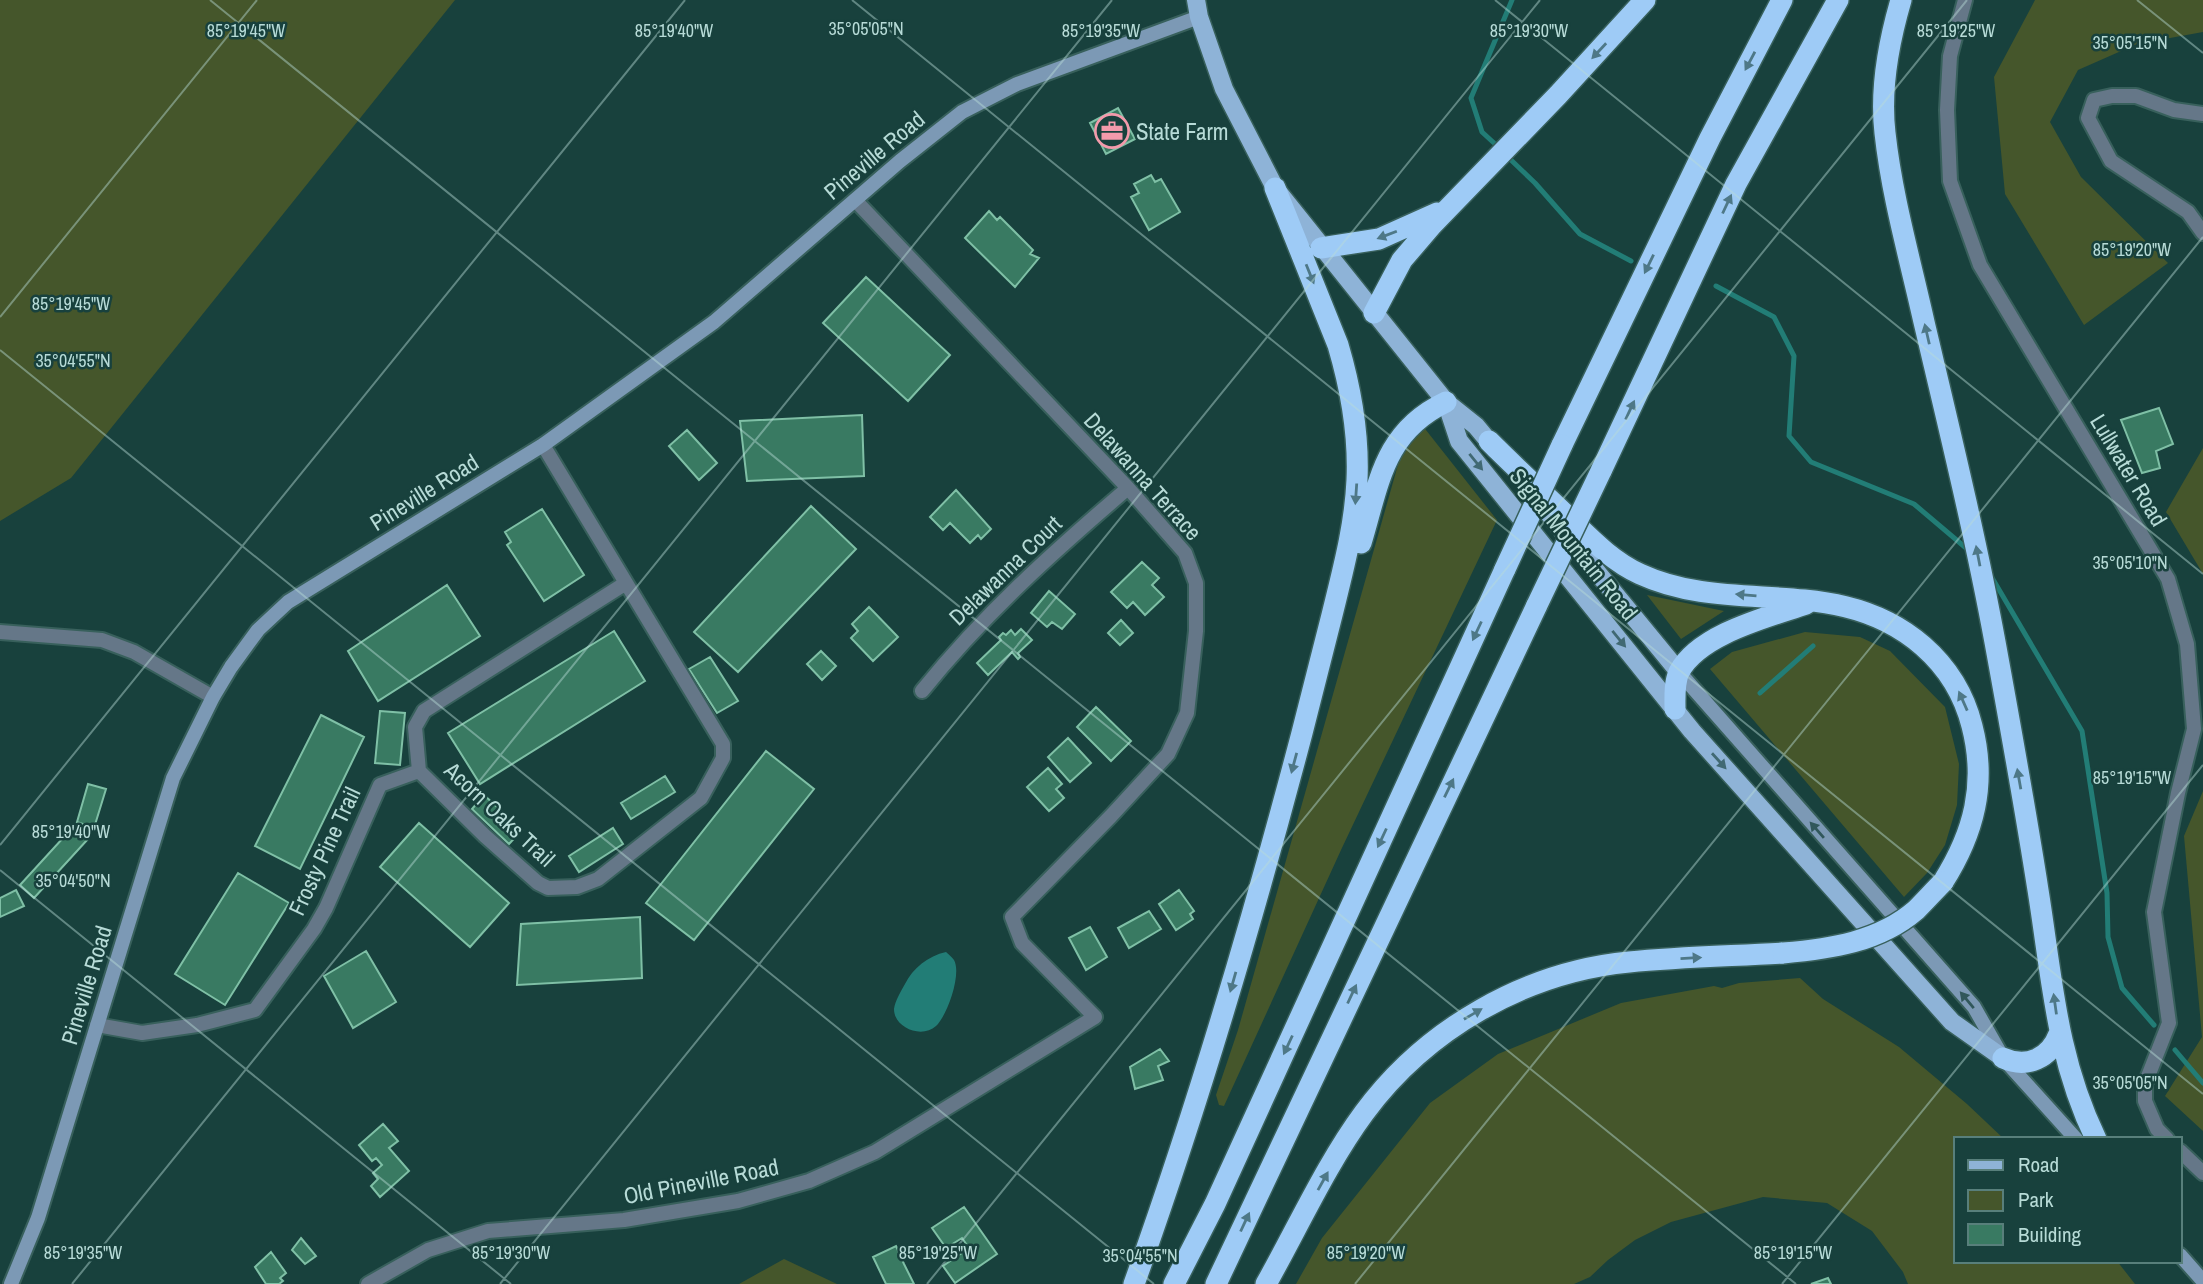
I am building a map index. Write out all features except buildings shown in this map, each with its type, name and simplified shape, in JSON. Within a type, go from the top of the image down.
[{"type":"highway","points":[[1374,313],[1402,260],[1448,207],[1558,95],[1645,0]]},
{"type":"highway","points":[[1174,1284],[1215,1204],[1562,445],[1710,138],[1782,0]]},
{"type":"highway","points":[[1216,1284],[1736,184],[1838,0]]},
{"type":"highway","points":[[1901,0],[1889,53],[1885,94],[1885,130],[1893,189],[1967,505],[1995,641],[2038,890],[2059,1034],[2073,1086],[2095,1137]]},
{"type":"highway","points":[[1134,1284],[1220,1025],[1303,727],[1350,542],[1356,490],[1357,447],[1349,384],[1338,345],[1275,188]]},
{"type":"highway","points":[[1321,248],[1379,239],[1448,207]]},
{"type":"highway","points":[[1303,727],[1386,459],[1412,423],[1446,402]]},
{"type":"highway","points":[[1266,1284],[1364,1113],[1408,1065],[1461,1021],[1496,1002],[1567,973],[1628,962],[1819,950],[1852,943],[1888,929],[1915,911],[1943,882],[1957,860],[1970,830],[1979,774],[1977,746],[1969,714],[1954,681],[1935,656],[1911,635],[1886,619],[1841,604],[1703,592],[1668,586],[1637,573],[1606,553],[1489,441]]},
{"type":"highway","points":[[1675,709],[1679,672],[1692,657],[1725,635],[1814,601]]},
{"type":"highway","points":[[2003,1058],[2016,1062],[2034,1060],[2050,1050],[2059,1034]]},
{"type":"main road","name":"Signal Mountain Road","points":[[1197,8],[1224,89],[1275,188],[1321,248],[1446,402],[1476,426],[1679,672],[1974,1007],[2003,1058],[2074,1137]]},
{"type":"main road","name":"Pineville Road","points":[[11,1284],[38,1218],[173,778],[213,697],[258,630],[288,602],[542,445],[714,322],[962,112],[1017,84],[1197,8]]},
{"type":"main road","name":"Signal Mountain Road","points":[[1446,402],[1459,441],[1675,709],[1952,1022],[2003,1058]]},
{"type":"main road","points":[[2182,1257],[2203,1281]]},
{"type":"street","name":"Lullwater Road","points":[[1965,0],[1950,57],[1947,110],[1950,181],[1980,265],[2168,579],[2187,644],[2199,726],[2178,793],[2154,912],[2169,1023],[2145,1084],[2145,1101],[2157,1129],[2165,1137]]},
{"type":"street","points":[[2203,114],[2174,110],[2136,96],[2112,96],[2094,100],[2088,118],[2111,161],[2188,212],[2203,233]]},
{"type":"street","name":"Delawanna Terrace","points":[[855,200],[1128,488],[1185,554],[1195,583],[1196,631],[1187,713],[1168,754],[1012,917],[1022,943],[1095,1017]]},
{"type":"street","name":"Acorn Oaks Trail","points":[[542,445],[626,583],[723,744],[723,758],[701,798],[598,879],[577,887],[548,888],[538,883],[509,858],[419,771],[415,727],[424,711],[626,583]]},
{"type":"street","name":"Delawanna Court","points":[[922,691],[981,621],[1061,544],[1128,488]]},
{"type":"street","points":[[0,632],[103,640],[134,652],[213,697]]},
{"type":"street","name":"Frosty Pine Trail","points":[[97,1025],[142,1033],[197,1025],[255,1010],[314,929],[326,908],[380,785],[419,771]]},
{"type":"street","name":"Old Pineville Road","points":[[368,1284],[383,1273],[428,1250],[488,1231],[624,1220],[738,1201],[809,1181],[875,1152],[1095,1017]]},
{"type":"street","points":[[2182,1153],[2203,1173]]},
{"type":"green space","points":[[0,0],[455,0],[71,478],[0,521]]},
{"type":"green space","points":[[2035,0],[2203,0],[2203,32],[2137,44],[2078,70],[2050,122],[2081,177],[2168,263],[2084,325],[2005,194],[1994,77]]},
{"type":"green space","points":[[1422,425],[1497,520],[1224,1106],[1219,1105],[1216,1095],[1238,1030],[1401,454]]},
{"type":"green space","points":[[2203,448],[2203,574],[2166,512]]},
{"type":"green space","points":[[1647,595],[1724,611],[1681,639]]},
{"type":"green space","points":[[1805,632],[1860,637],[1890,651],[1945,707],[1959,764],[1957,805],[1945,845],[1927,873],[1904,897],[1710,669],[1732,652]]},
{"type":"green space","points":[[2203,791],[2203,1131],[2165,1096],[2202,1037],[2184,836]]},
{"type":"green space","points":[[1800,978],[1823,999],[1899,1047],[2002,1137],[1954,1137],[1954,1263],[2119,1263],[2135,1284],[1908,1284],[1903,1272],[1872,1231],[1827,1203],[1763,1197],[1671,1222],[1635,1240],[1590,1277],[1574,1284],[1296,1284],[1322,1238],[1430,1103],[1498,1054],[1621,1003],[1739,983]]},
{"type":"green space","points":[[784,1259],[837,1284],[739,1284]]},
{"type":"water","points":[[946,952],[954,960],[956,975],[945,1013],[930,1030],[910,1030],[895,1016],[898,996],[917,968],[933,956]]},
{"type":"waterway","points":[[1494,143],[1482,132],[1471,98],[1512,0]]},
{"type":"waterway","points":[[1511,160],[1580,234],[1631,261]]},
{"type":"waterway","points":[[1716,286],[1774,317],[1794,356],[1789,436],[1811,462],[1914,504],[1966,548]]},
{"type":"waterway","points":[[1991,576],[2082,731],[2107,893],[2108,937],[2122,988],[2154,1025]]},
{"type":"waterway","points":[[1760,693],[1813,646]]},
{"type":"waterway","points":[[2175,1050],[2203,1083]]},
{"type":"place","name":"State Farm","points":[[1112,131]]}]
